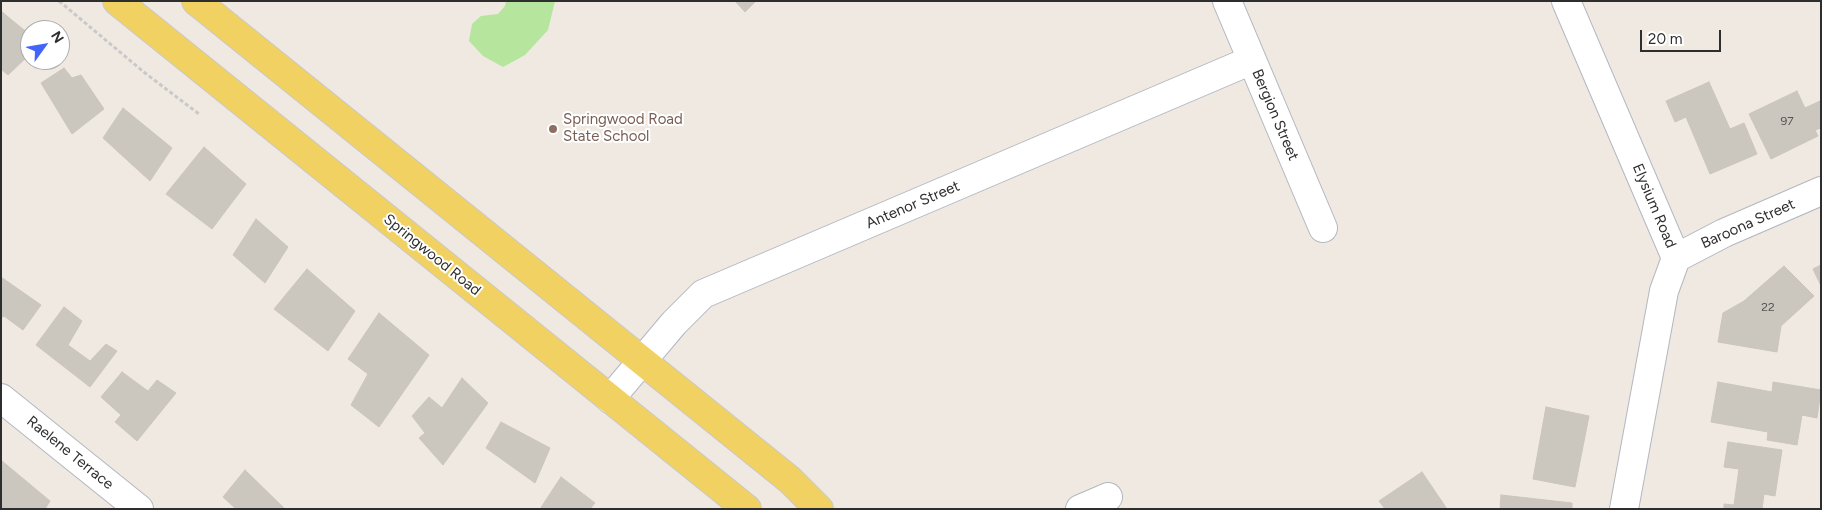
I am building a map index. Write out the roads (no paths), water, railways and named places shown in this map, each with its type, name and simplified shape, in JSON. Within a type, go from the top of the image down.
[{"type":"main road","name":"Springwood Road","points":[[117,1],[747,509]]},
{"type":"main road","points":[[196,1],[790,480],[820,509]]},
{"type":"street","name":"Bergion Street","points":[[1227,1],[1323,228]]},
{"type":"street","name":"Elysium Road","points":[[1566,1],[1676,258],[1664,291],[1624,509]]},
{"type":"street","name":"Antenor Street","points":[[610,399],[674,323],[704,294],[1252,60]]},
{"type":"street","name":"Baroona Street","points":[[1676,258],[1724,233],[1821,191]]},
{"type":"street","name":"Raelene Terrace","points":[[1,398],[139,509]]},
{"type":"street","points":[[1080,509],[1108,497]]},
{"type":"place","name":"Springwood Road State School","points":[[553,129]]}]
